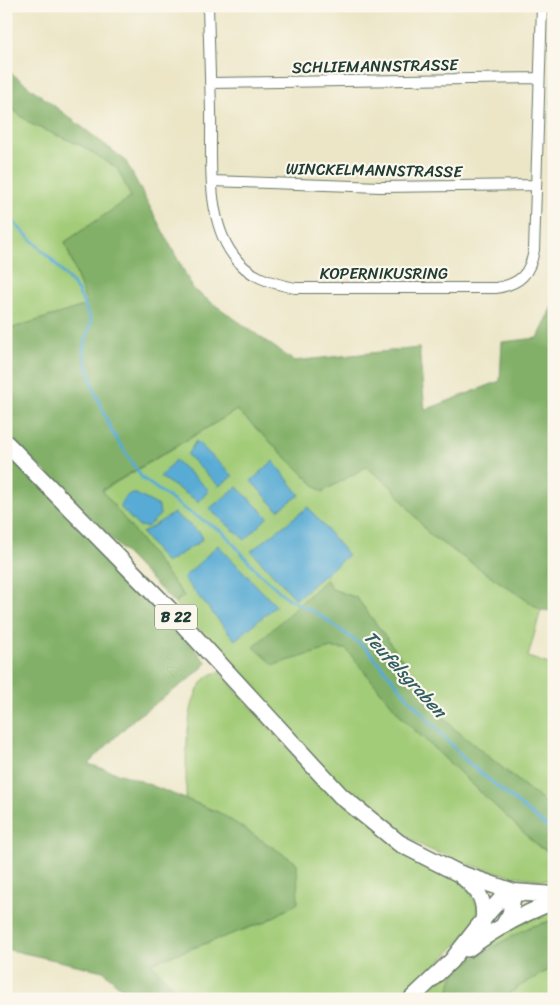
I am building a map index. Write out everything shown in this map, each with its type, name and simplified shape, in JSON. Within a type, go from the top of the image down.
[{"type":"main road","name":"B 22","points":[[6,443],[168,608],[341,796],[399,842],[458,873],[512,891],[554,895]]},
{"type":"main road","points":[[458,873],[481,896],[484,922]]},
{"type":"main road","points":[[411,999],[451,961],[484,922],[490,911],[512,891]]},
{"type":"main road","points":[[502,927],[510,914],[512,891]]},
{"type":"main road","points":[[451,961],[485,936],[554,902]]},
{"type":"street","name":"KOPERNIKUSRING","points":[[208,6],[212,181],[218,222],[225,243],[244,268],[258,278],[295,288],[496,288],[510,286],[520,280],[532,261],[534,250],[542,6]]},
{"type":"street","name":"SCHLIEMANNSTRASSE","points":[[210,83],[539,78]]},
{"type":"street","name":"WINCKELMANNSTRASSE","points":[[212,181],[390,187],[535,184]]},
{"type":"green space","points":[[553,50],[554,107],[551,107]]},
{"type":"green space","points":[[6,69],[125,160],[194,290],[294,361],[419,348],[425,410],[500,381],[502,342],[538,338],[554,304],[554,611],[541,610],[430,535],[391,486],[366,467],[322,492],[237,410],[102,490],[184,596],[174,603],[43,469],[6,436],[6,330],[87,305],[65,242],[131,197],[117,168],[80,145],[31,124],[6,104]]},
{"type":"green space","points":[[6,104],[31,124],[80,145],[117,168],[132,197],[65,242],[87,305],[6,330]]},
{"type":"green space","points":[[237,410],[322,492],[366,467],[391,486],[430,535],[541,610],[528,657],[554,666],[554,810],[451,726],[357,598],[332,589],[326,579],[274,664],[331,648],[346,649],[405,721],[539,847],[554,854],[554,881],[525,878],[498,872],[470,865],[435,852],[392,827],[366,807],[296,737],[174,603],[184,596],[102,491]],"holes":[[[173,513],[201,534],[201,541],[166,563]]]},
{"type":"green space","points":[[12,454],[150,597],[207,663],[192,677],[135,718],[88,764],[133,778],[220,813],[297,863],[298,903],[265,922],[151,963],[174,988],[177,999],[133,999],[103,971],[6,949],[6,456]]},
{"type":"green space","points":[[326,579],[332,589],[357,598],[451,726],[554,810],[554,854],[539,847],[405,721],[346,649],[331,648],[274,665],[254,647]]},
{"type":"green space","points":[[219,672],[322,786],[464,883],[479,908],[471,930],[403,999],[176,999],[151,963],[265,922],[298,903],[220,813],[186,799],[188,727],[192,707],[198,690],[206,678]]},
{"type":"green space","points":[[554,908],[554,920],[530,927],[496,945],[456,970],[447,997],[422,997],[458,961],[489,938]]},
{"type":"green space","points":[[554,920],[554,967],[518,987],[503,999],[420,999],[422,997],[446,997],[456,970],[496,945],[530,927]]},
{"type":"green space","points":[[554,967],[554,999],[503,999],[518,987]]},
{"type":"water","points":[[196,441],[233,476],[219,486],[187,455]]},
{"type":"water","points":[[175,460],[209,490],[199,502],[160,477]]},
{"type":"water","points":[[273,461],[300,495],[278,510],[251,481]]},
{"type":"water","points":[[237,487],[268,517],[245,540],[209,509]]},
{"type":"water","points":[[129,494],[136,494],[159,506],[160,515],[147,527],[138,526],[121,508],[122,501]]},
{"type":"water","points":[[308,507],[348,555],[296,599],[251,551]]},
{"type":"water","points":[[174,513],[201,534],[202,537],[201,541],[166,563],[142,533]]},
{"type":"water","points":[[218,545],[276,606],[235,640],[183,578]]},
{"type":"waterway","name":"Teufelsgraben","points":[[6,215],[53,261],[78,291],[91,321],[83,351],[94,389],[112,432],[142,478],[186,510],[223,532],[258,572],[287,598],[318,614],[367,649],[465,760],[554,833]]}]
